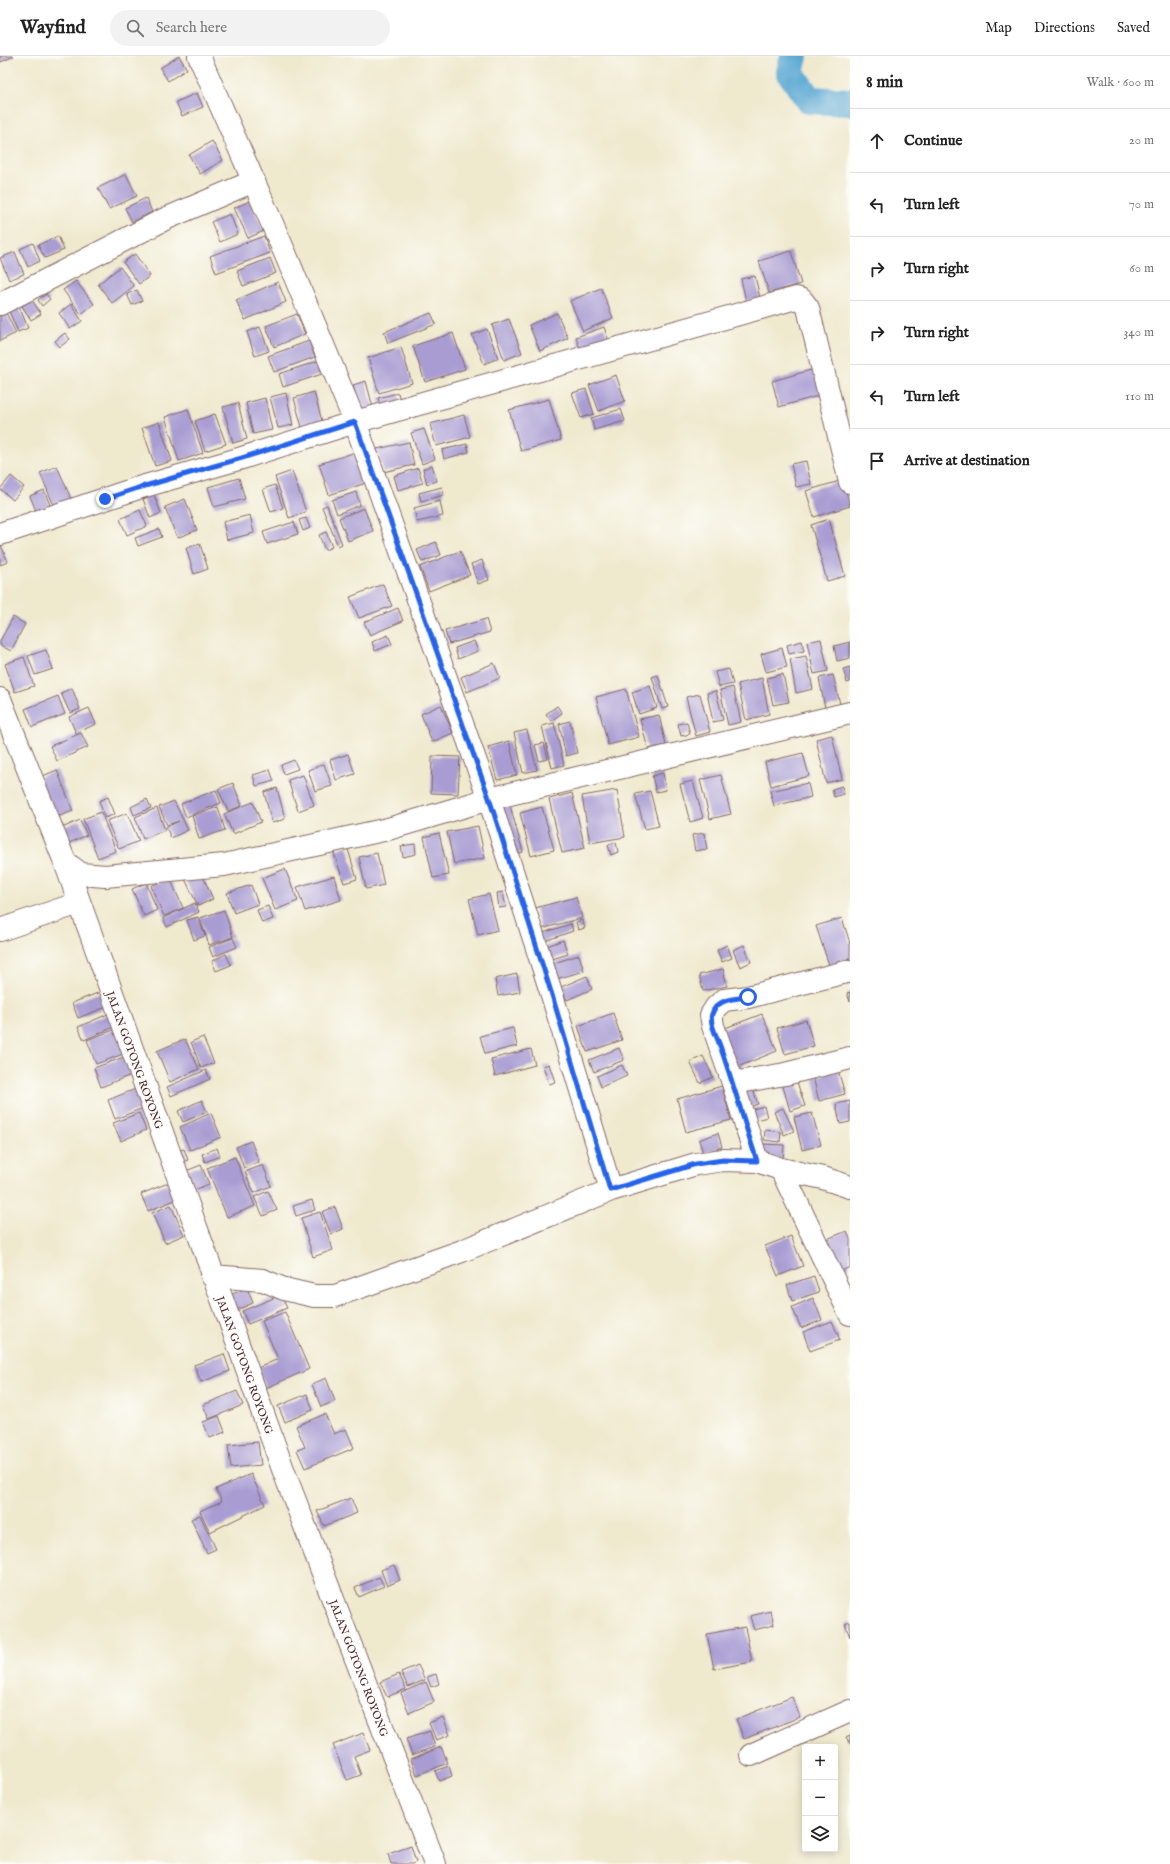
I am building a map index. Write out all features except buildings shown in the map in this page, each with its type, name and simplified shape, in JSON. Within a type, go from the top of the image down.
[{"type":"street","points":[[199,56],[254,181],[355,422],[489,798],[550,988],[610,1190]]},
{"type":"street","points":[[0,304],[165,219],[254,181]]},
{"type":"street","points":[[0,534],[138,488],[242,458],[355,422],[796,298],[802,300],[808,308],[850,482]]},
{"type":"street","name":"JALAN GOTONG ROYONG","points":[[0,699],[65,862],[212,1276],[284,1472],[435,1864]]},
{"type":"street","points":[[65,862],[81,874],[105,876],[224,865],[388,829],[489,798],[850,713]]},
{"type":"street","points":[[0,930],[79,903]]},
{"type":"street","points":[[757,1161],[733,1083],[713,1026],[711,1015],[716,1007],[724,1000],[748,997],[850,971]]},
{"type":"street","points":[[733,1083],[785,1074],[850,1058]]},
{"type":"street","points":[[212,1276],[263,1280],[284,1289],[314,1296],[335,1296],[462,1251],[610,1190],[696,1164],[723,1160],[757,1161],[780,1169],[823,1178],[850,1187]]},
{"type":"street","points":[[780,1169],[850,1314]]},
{"type":"street","points":[[751,1755],[850,1711]]},
{"type":"waterway","points":[[794,56],[790,72],[809,100],[850,102]]},
{"type":"route","points":[[105,499],[355,422],[489,798],[552,995],[610,1190],[696,1164],[723,1160],[757,1161],[733,1083],[713,1026],[711,1015],[716,1007],[724,1000],[748,997]]}]
